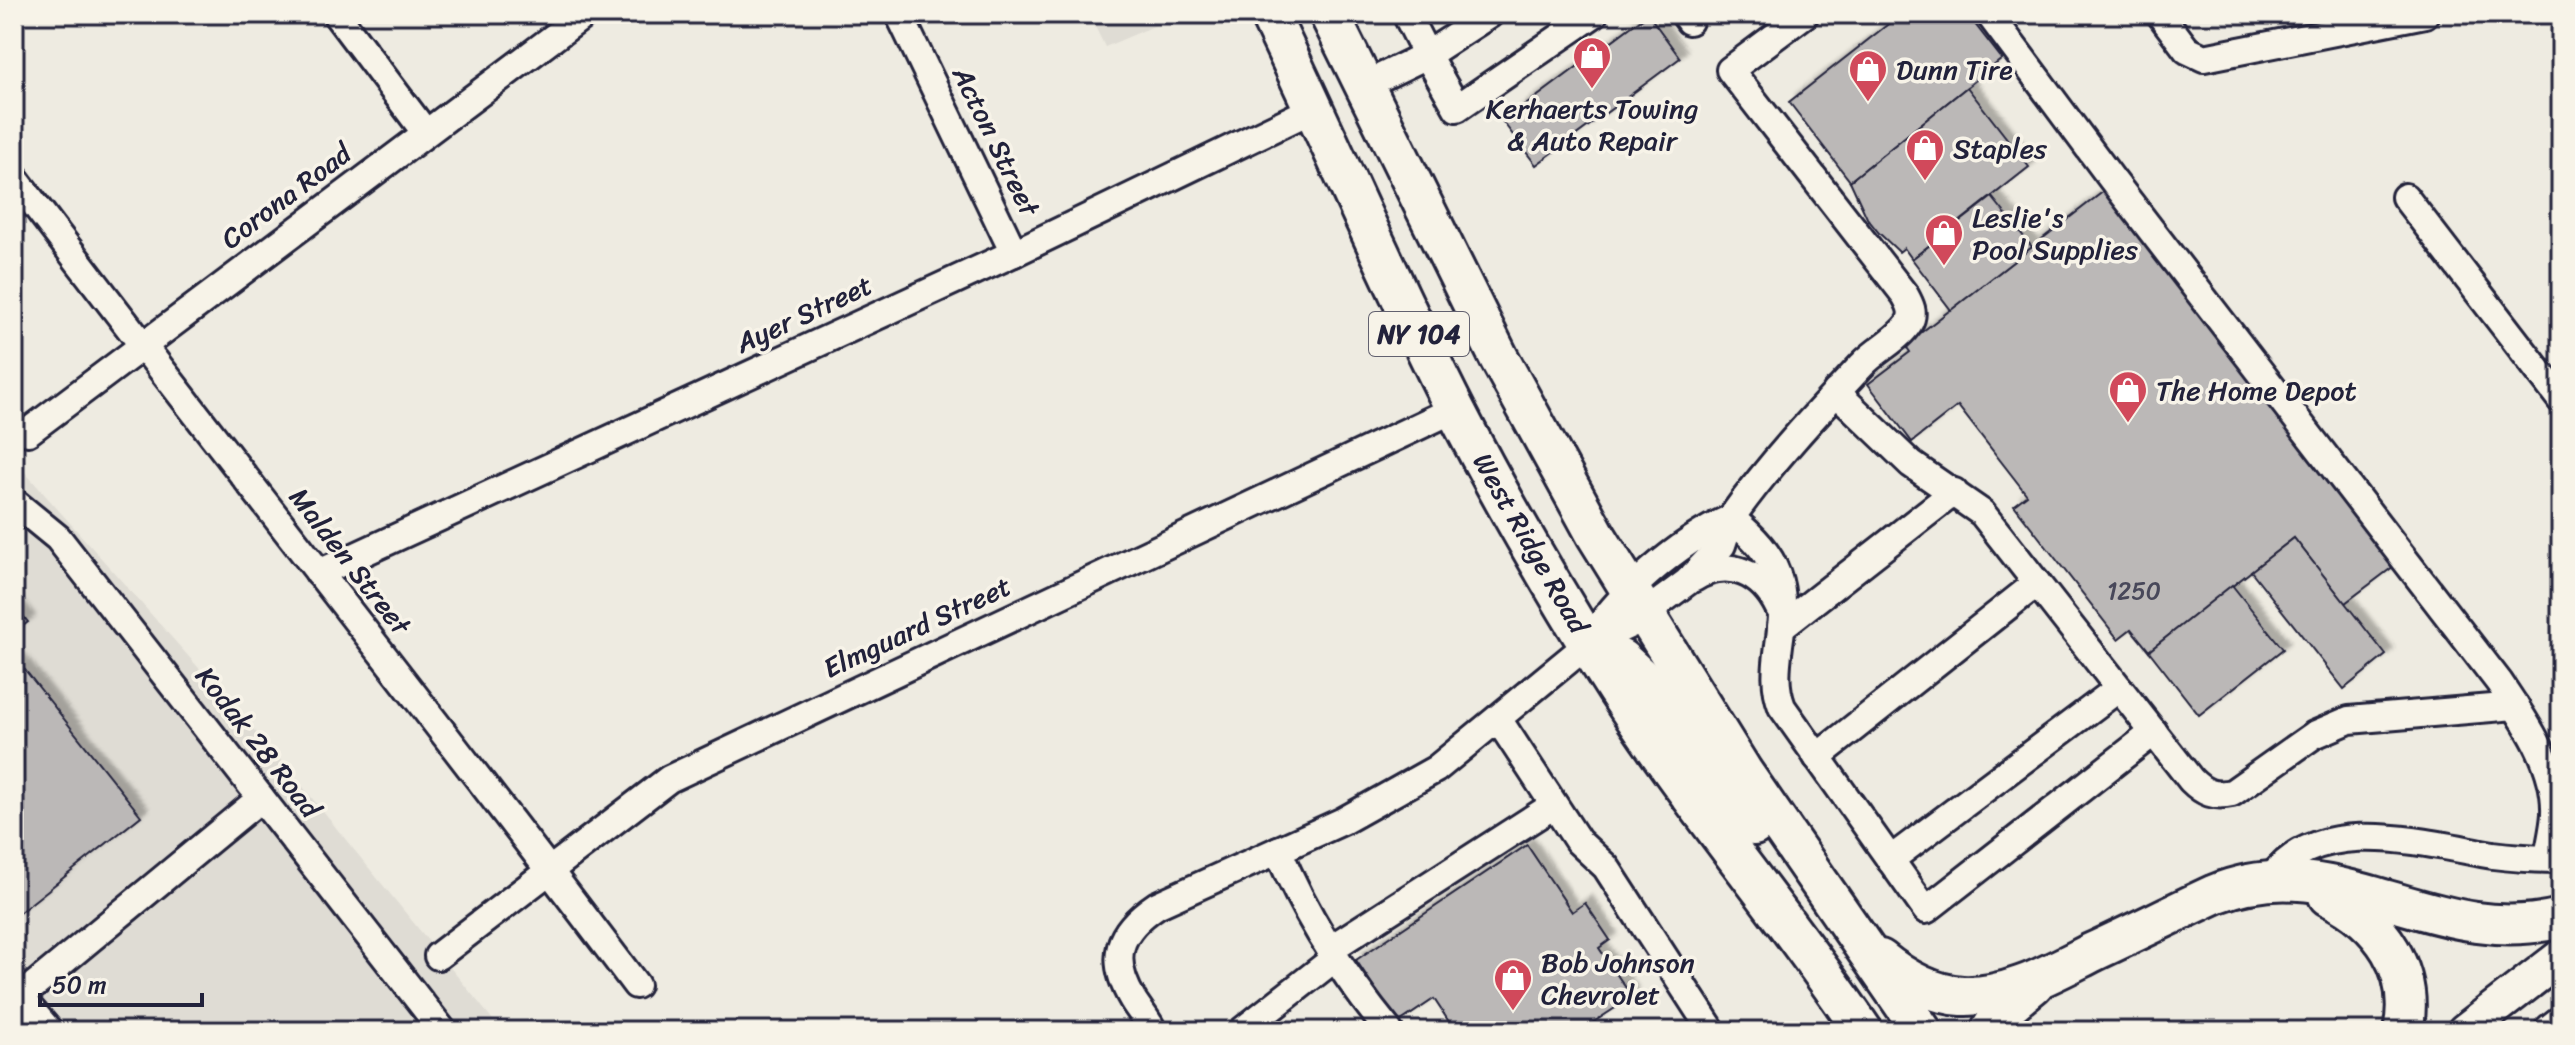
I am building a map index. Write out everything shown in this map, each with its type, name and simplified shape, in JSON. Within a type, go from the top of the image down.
[{"type":"highway","name":"West Ridge Road","points":[[1269,14],[1387,271],[1455,409],[1588,644],[1693,799],[1863,1031]]},
{"type":"highway","name":"NY 104","points":[[1329,14],[1516,391],[1637,603],[1743,772],[1922,1031]]},
{"type":"highway","points":[[1588,644],[1621,659],[1646,682],[1697,758],[1757,830],[1826,893]]},
{"type":"highway","points":[[1859,939],[1904,977],[1945,994],[1972,996],[1999,992],[2053,971],[2215,894],[2241,884],[2271,879],[2322,883],[2473,923],[2519,925],[2561,918]]},
{"type":"highway","points":[[2271,879],[2299,885],[2335,899],[2375,928],[2390,947],[2403,980],[2406,1005],[2403,1031]]},
{"type":"highway","points":[[1808,952],[1824,988],[1833,1031]]},
{"type":"highway","points":[[1990,1031],[2013,1000],[2053,971]]},
{"type":"main road","points":[[2465,1031],[2561,957]]},
{"type":"main road","points":[[2552,1031],[2561,1024]]},
{"type":"street","points":[[336,14],[425,132]]},
{"type":"street","name":"Corona Road","points":[[28,432],[585,14]]},
{"type":"street","name":"Acton Street","points":[[899,14],[1014,253]]},
{"type":"street","points":[[1406,14],[1457,108],[1594,14]]},
{"type":"street","points":[[1363,86],[1427,55],[1490,14]]},
{"type":"street","points":[[1687,582],[1722,545],[1731,518],[1762,476],[1869,357],[1903,330],[1912,314],[1905,295],[1730,70],[1805,14]]},
{"type":"street","points":[[1989,14],[2111,178],[2486,662],[2538,747],[2551,781],[2555,816],[2554,858],[2496,855],[2402,838],[2355,839],[2302,852],[2285,862],[2271,879]]},
{"type":"street","points":[[2160,14],[2187,50],[2204,58],[2425,14]]},
{"type":"street","name":"Ayer Street","points":[[319,573],[1014,253],[1313,109]]},
{"type":"street","name":"Malden Street","points":[[14,177],[636,985]]},
{"type":"street","points":[[2405,197],[2561,400]]},
{"type":"street","points":[[1836,392],[1911,464],[1982,513],[2199,788],[2220,796],[2245,786],[2314,735],[2349,720],[2515,706]]},
{"type":"street","name":"Elmguard Street","points":[[438,956],[669,779],[1455,409]]},
{"type":"street","points":[[1782,623],[1954,492]]},
{"type":"street","name":"Kodak 28 Road","points":[[14,502],[58,538],[443,1031]]},
{"type":"street","points":[[1153,1031],[1123,982],[1120,967],[1124,936],[1132,923],[1157,905],[1343,821],[1414,783],[1458,753],[1588,644],[1612,634],[1694,539],[1731,518]]},
{"type":"street","points":[[1731,518],[1759,547],[1779,577],[1784,604],[1775,671],[1777,695],[1782,707],[1926,910],[2154,732]]},
{"type":"street","points":[[1637,603],[1700,574],[1732,568],[1752,574],[1774,597],[1782,623]]},
{"type":"street","points":[[1817,757],[2037,583]]},
{"type":"street","points":[[1890,860],[2119,688]]},
{"type":"street","points":[[1498,719],[1578,841],[1606,867],[1712,1031]]},
{"type":"street","points":[[49,1031],[20,997],[261,798]]},
{"type":"street","points":[[1242,1031],[1333,954],[1554,805]]},
{"type":"street","points":[[1278,850],[1333,954],[1389,1031]]},
{"type":"shaded area","points":[[1089,14],[1182,14],[1105,47]]},
{"type":"shaded area","points":[[14,460],[284,764],[502,1031],[14,1031]]},
{"type":"building","name":"Kerhaerts Towing & Auto Repair","points":[[1648,14],[1680,58],[1536,165],[1503,122]]},
{"type":"building","points":[[1901,14],[1967,14],[2002,59],[1850,181],[1789,102]]},
{"type":"building","points":[[1967,87],[2029,167],[1912,259],[1904,248],[1899,252],[1867,218],[1850,181]]},
{"type":"building","name":"The Home Depot","points":[[2104,191],[2394,566],[2345,603],[2294,538],[2149,651],[2131,629],[2118,639],[2014,505],[2027,495],[1958,406],[1912,442],[1868,384],[1910,352],[1905,345]]},
{"type":"building","points":[[1992,197],[2032,247],[1951,310],[1912,259]]},
{"type":"building","points":[[2294,538],[2386,655],[2344,689],[2251,571]]},
{"type":"building","points":[[2232,585],[2283,649],[2199,715],[2149,651]]},
{"type":"building","points":[[14,605],[28,622],[14,633]]},
{"type":"building","points":[[14,656],[141,816],[14,917]]},
{"type":"building","points":[[1527,845],[1572,912],[1585,903],[1610,940],[1599,948],[1632,997],[1580,1031],[1455,1031],[1434,999],[1398,1023],[1356,960]]},
{"type":"place","name":"Kerhaerts Towing & Auto Repair","points":[[1592,90]]},
{"type":"place","name":"Dunn Tire","points":[[1868,103]]},
{"type":"place","name":"Staples","points":[[1925,182]]},
{"type":"place","name":"Leslie's Pool Supplies","points":[[1944,267]]},
{"type":"place","name":"The Home Depot","points":[[2128,424]]},
{"type":"place","name":"Bob Johnson Chevrolet","points":[[1513,1012]]}]
